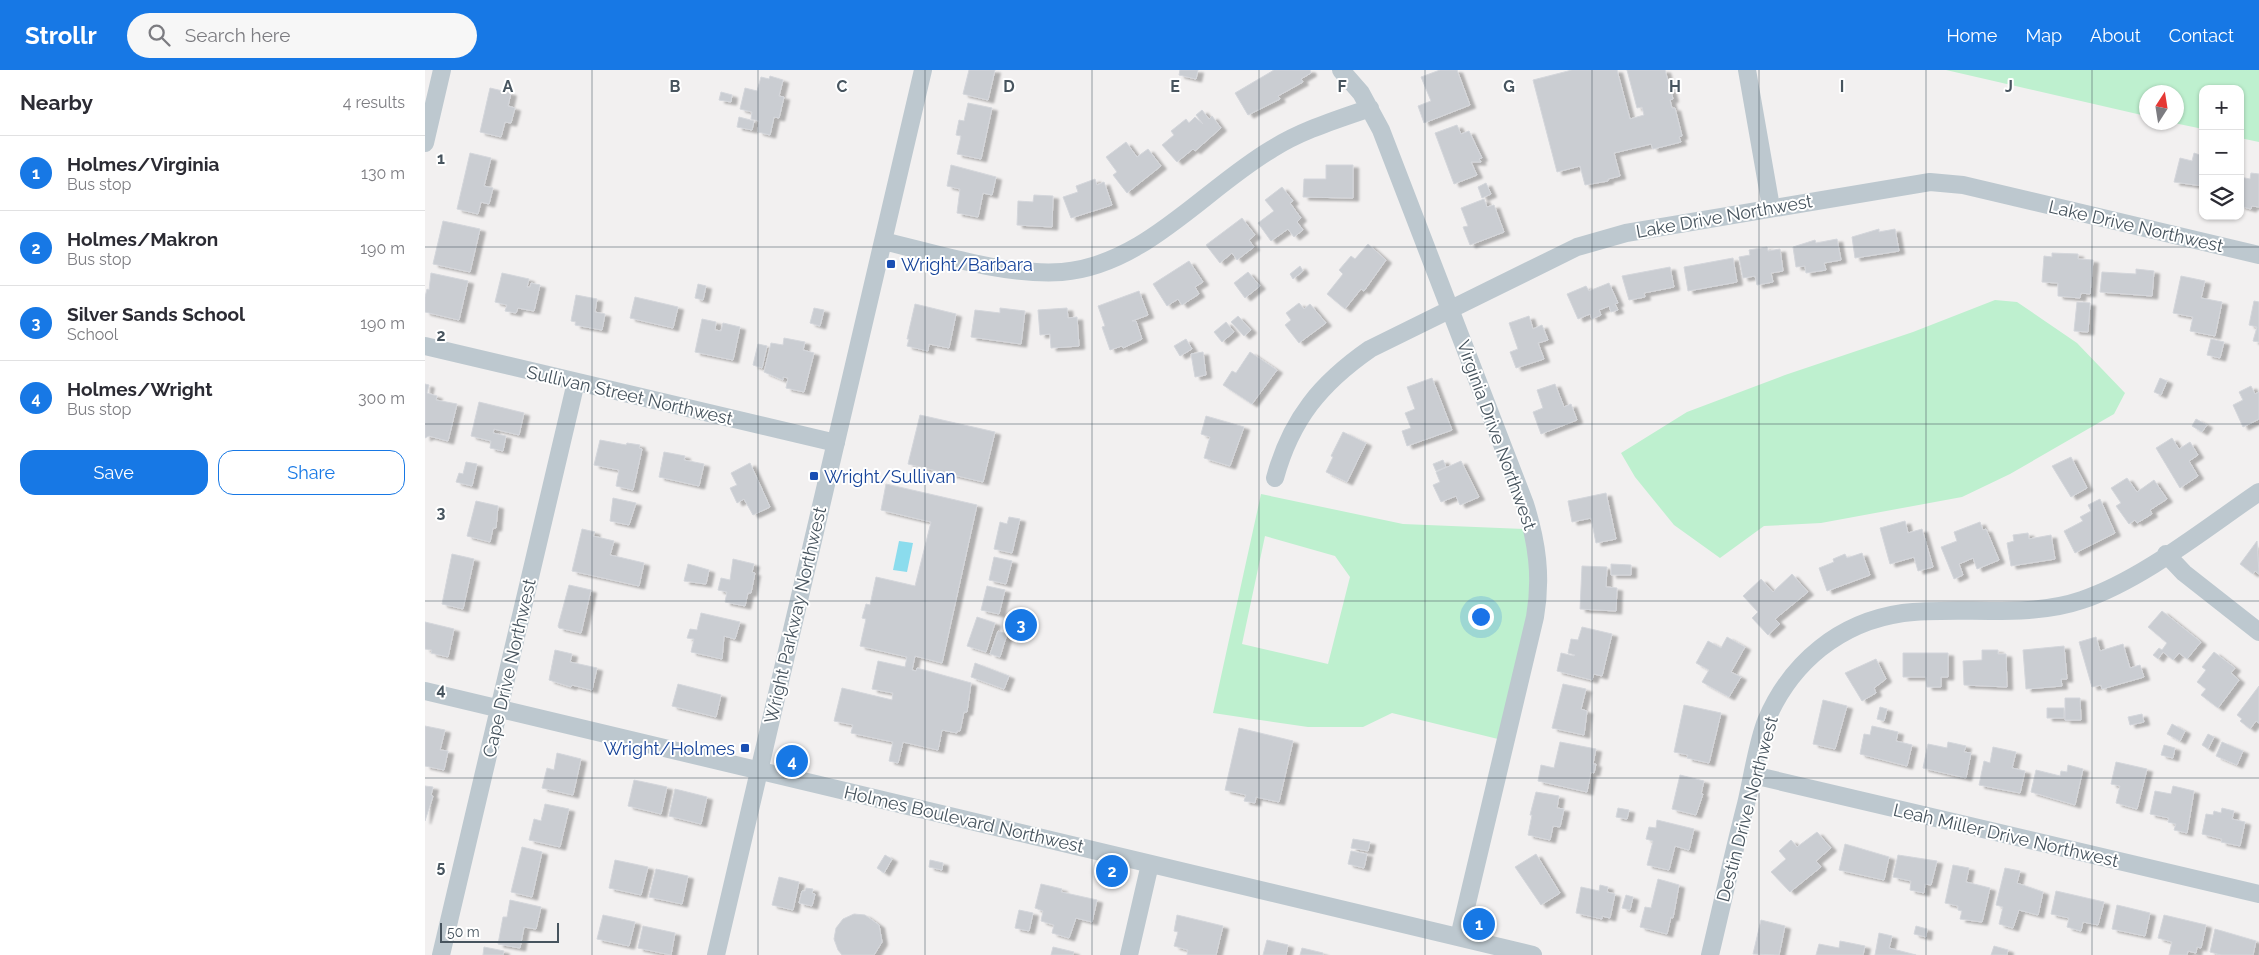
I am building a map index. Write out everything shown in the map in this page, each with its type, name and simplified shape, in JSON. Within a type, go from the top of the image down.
[{"type":"street","points":[[425,143],[442,70]]},
{"type":"street","name":"Wright Parkway Northwest","points":[[716,955],[923,70]]},
{"type":"street","name":"Virginia Drive Northwest","points":[[1341,70],[1361,93],[1370,108],[1404,187],[1525,504],[1536,542],[1539,582],[1535,617],[1459,937]]},
{"type":"street","points":[[1747,70],[1771,207]]},
{"type":"street","points":[[883,241],[1017,271],[1049,272],[1081,269],[1132,250],[1272,148],[1303,132],[1370,108]]},
{"type":"street","name":"Lake Drive Northwest","points":[[1275,478],[1293,430],[1307,407],[1325,385],[1346,365],[1370,349],[1577,247],[1626,233],[1915,183],[1963,185],[2259,255]]},
{"type":"street","name":"Sullivan Street Northwest","points":[[425,346],[836,443]]},
{"type":"street","name":"Cape Drive Northwest","points":[[441,955],[576,382]]},
{"type":"street","name":"Destin Drive Northwest","points":[[1710,955],[1766,722],[1789,680],[1817,649],[1841,633],[1885,616],[1915,612],[2042,608],[2064,605],[2108,589],[2166,554],[2259,492]]},
{"type":"street","points":[[2166,554],[2184,572],[2259,632]]},
{"type":"street","name":"Holmes Boulevard Northwest","points":[[425,691],[1533,955]]},
{"type":"street","name":"Leah Miller Drive Northwest","points":[[1753,775],[2259,894]]},
{"type":"street","points":[[1129,955],[1150,864]]},
{"type":"green space","points":[[1946,70],[2259,70],[2259,142],[2244,139],[2244,85],[2199,85],[2199,128],[2184,125],[2184,85],[2139,85],[2139,114]]},
{"type":"green space","points":[[1995,300],[2017,302],[2077,343],[2125,393],[2114,414],[2010,474],[1962,497],[1821,523],[1764,526],[1720,558],[1674,525],[1635,477],[1621,453],[1687,412],[1785,375],[1913,332]]},
{"type":"green space","points":[[1261,494],[1403,524],[1524,529],[1531,565],[1530,602],[1498,739],[1392,713],[1363,727],[1308,727],[1213,713]],"holes":[[[1265,536],[1335,556],[1350,577],[1328,664],[1242,644]]]},
{"type":"water","points":[[899,541],[913,543],[907,572],[893,570]]},
{"type":"building","points":[[969,70],[995,70],[988,100],[963,94]]},
{"type":"building","points":[[1180,70],[1198,70],[1196,79],[1179,75]]},
{"type":"building","points":[[1274,70],[1310,70],[1311,73],[1301,79],[1303,82],[1278,96],[1280,99],[1248,115],[1235,93]]},
{"type":"building","points":[[1440,70],[1457,70],[1470,105],[1424,123],[1418,106],[1431,101],[1421,77]]},
{"type":"building","points":[[1572,70],[1617,70],[1630,119],[1644,115],[1642,107],[1637,108],[1627,70],[1665,70],[1673,99],[1670,100],[1672,108],[1675,108],[1682,136],[1679,137],[1681,142],[1653,149],[1651,144],[1614,153],[1620,176],[1608,179],[1608,181],[1585,185],[1580,166],[1557,172],[1533,80]]},
{"type":"building","points":[[770,76],[783,80],[779,96],[784,97],[779,118],[774,117],[770,135],[758,132],[759,121],[751,119],[752,112],[740,109],[745,88],[757,91],[761,77],[769,79]]},
{"type":"building","points":[[490,88],[511,93],[508,106],[515,108],[511,123],[505,122],[501,137],[480,132]]},
{"type":"building","points":[[721,92],[732,95],[731,102],[719,100]]},
{"type":"building","points":[[968,103],[992,108],[981,159],[957,154],[961,136],[956,135],[959,120],[964,121]]},
{"type":"building","points":[[1202,110],[1209,119],[1212,116],[1221,128],[1195,151],[1193,149],[1177,162],[1162,145],[1174,135],[1171,131],[1186,119],[1189,123],[1195,117],[1203,124],[1196,115]]},
{"type":"building","points":[[739,117],[754,121],[752,130],[737,127]]},
{"type":"building","points":[[1457,125],[1461,134],[1469,131],[1482,158],[1479,159],[1481,162],[1471,162],[1477,175],[1454,184],[1435,133]]},
{"type":"building","points":[[1126,142],[1137,157],[1148,149],[1161,166],[1127,193],[1113,175],[1117,172],[1106,157]]},
{"type":"building","points":[[470,153],[491,158],[484,186],[493,188],[489,204],[481,202],[478,214],[457,209]]},
{"type":"building","points":[[2194,153],[2199,155],[2199,185],[2174,182],[2180,158],[2192,161]]},
{"type":"building","points":[[951,165],[996,177],[992,195],[983,193],[978,217],[957,213],[960,189],[947,186]]},
{"type":"building","points":[[1326,165],[1353,165],[1353,198],[1303,197],[1304,179],[1326,179]]},
{"type":"building","points":[[2251,173],[2259,174],[2259,207],[2252,206],[2251,209],[2244,207],[2244,178],[2250,179]]},
{"type":"building","points":[[1095,179],[1097,185],[1104,182],[1112,205],[1071,218],[1063,197],[1078,192],[1076,186]]},
{"type":"building","points":[[1486,183],[1491,194],[1482,198],[1478,187]]},
{"type":"building","points":[[1282,187],[1293,201],[1290,203],[1301,218],[1297,222],[1303,230],[1294,237],[1288,229],[1271,241],[1258,223],[1274,211],[1265,200]]},
{"type":"building","points":[[1034,195],[1053,196],[1052,227],[1017,225],[1018,201],[1033,202]]},
{"type":"building","points":[[1484,199],[1487,207],[1494,205],[1504,232],[1470,245],[1463,227],[1468,226],[1461,208]]},
{"type":"building","points":[[1242,218],[1255,235],[1249,240],[1254,247],[1237,260],[1232,253],[1220,263],[1206,245]]},
{"type":"building","points":[[443,221],[480,229],[470,272],[433,264]]},
{"type":"building","points":[[1879,229],[1879,232],[1895,229],[1899,251],[1855,258],[1852,237]]},
{"type":"building","points":[[1837,239],[1841,260],[1824,263],[1826,270],[1806,273],[1805,266],[1796,267],[1793,247],[1815,240],[1816,243]]},
{"type":"building","points":[[1368,244],[1386,260],[1364,291],[1361,289],[1345,309],[1327,294],[1343,274],[1339,270],[1351,256],[1355,259]]},
{"type":"building","points":[[1767,247],[1768,251],[1780,249],[1783,271],[1771,273],[1773,282],[1757,285],[1755,276],[1743,278],[1739,257],[1750,255],[1749,250]]},
{"type":"building","points":[[2052,253],[2078,254],[2078,259],[2093,260],[2090,294],[2081,293],[2080,298],[2058,296],[2058,283],[2042,282],[2044,256],[2052,257]]},
{"type":"building","points":[[1733,258],[1737,282],[1688,291],[1684,267]]},
{"type":"building","points":[[1189,261],[1203,282],[1195,287],[1199,294],[1182,305],[1178,299],[1167,306],[1153,284]]},
{"type":"building","points":[[1300,266],[1303,271],[1293,279],[1290,274]]},
{"type":"building","points":[[1670,267],[1674,287],[1644,293],[1645,297],[1629,300],[1622,276]]},
{"type":"building","points":[[2136,269],[2154,271],[2152,296],[2100,292],[2102,272],[2136,274]]},
{"type":"building","points":[[1248,272],[1260,286],[1245,298],[1234,283]]},
{"type":"building","points":[[431,273],[468,281],[459,320],[425,312],[425,297],[427,289],[429,290]]},
{"type":"building","points":[[502,273],[529,279],[527,287],[530,287],[531,283],[540,285],[534,311],[518,308],[516,313],[505,311],[507,305],[495,302]]},
{"type":"building","points":[[2181,276],[2205,281],[2201,298],[2222,302],[2215,336],[2190,331],[2193,317],[2173,313]]},
{"type":"building","points":[[1609,283],[1618,303],[1615,304],[1618,310],[1611,312],[1609,306],[1599,310],[1601,315],[1592,319],[1590,314],[1578,319],[1567,294],[1586,286],[1589,291]]},
{"type":"building","points":[[698,284],[706,286],[703,300],[695,298]]},
{"type":"building","points":[[1139,291],[1148,315],[1132,321],[1136,321],[1142,339],[1123,348],[1122,346],[1110,350],[1102,327],[1105,326],[1098,306]]},
{"type":"building","points":[[576,295],[597,299],[595,312],[605,314],[602,330],[575,325],[576,322],[571,321]]},
{"type":"building","points":[[635,297],[678,307],[673,328],[630,318]]},
{"type":"building","points":[[2254,301],[2259,302],[2259,342],[2253,341],[2257,327],[2249,325]]},
{"type":"building","points":[[2077,302],[2090,303],[2088,332],[2074,331]]},
{"type":"building","points":[[1299,303],[1304,309],[1310,304],[1326,323],[1299,343],[1285,325],[1291,320],[1286,313]]},
{"type":"building","points":[[915,304],[956,314],[949,348],[929,344],[928,351],[907,346]]},
{"type":"building","points":[[814,308],[824,310],[820,326],[810,323]]},
{"type":"building","points":[[1000,308],[1025,311],[1021,344],[971,337],[975,310],[1000,313]]},
{"type":"building","points":[[1067,308],[1068,318],[1077,317],[1079,346],[1051,348],[1050,334],[1040,335],[1038,310]]},
{"type":"building","points":[[1238,316],[1251,330],[1244,336],[1231,322]]},
{"type":"building","points":[[1529,316],[1533,329],[1542,325],[1548,340],[1538,343],[1544,359],[1516,368],[1510,352],[1518,349],[1509,323]]},
{"type":"building","points":[[702,319],[716,322],[715,330],[721,331],[723,323],[740,327],[733,360],[695,352]]},
{"type":"building","points":[[1226,322],[1234,332],[1222,342],[1214,332]]},
{"type":"building","points":[[784,338],[805,342],[803,350],[814,353],[804,392],[786,388],[788,378],[783,377],[783,380],[764,372],[771,343],[783,345]]},
{"type":"building","points":[[1186,339],[1192,349],[1180,356],[1174,346]]},
{"type":"building","points":[[2211,339],[2224,342],[2220,358],[2207,355]]},
{"type":"building","points":[[758,344],[767,346],[762,368],[753,365]]},
{"type":"building","points":[[1203,352],[1206,375],[1195,377],[1191,354]]},
{"type":"building","points":[[1250,352],[1277,370],[1252,404],[1223,385],[1232,371],[1236,373]]},
{"type":"building","points":[[1432,378],[1452,430],[1407,446],[1402,431],[1411,428],[1405,413],[1415,409],[1407,387]]},
{"type":"building","points":[[2160,378],[2167,381],[2161,395],[2154,392]]},
{"type":"building","points":[[425,384],[429,385],[427,393],[437,396],[436,400],[457,404],[448,441],[429,436],[425,438]]},
{"type":"building","points":[[1555,384],[1564,407],[1571,404],[1577,420],[1541,434],[1533,412],[1543,408],[1537,390]]},
{"type":"building","points":[[2251,386],[2255,394],[2259,392],[2259,419],[2243,427],[2233,405],[2243,400],[2239,392]]},
{"type":"building","points":[[479,402],[524,413],[519,435],[494,429],[493,433],[506,436],[503,451],[490,448],[491,441],[471,436]]},
{"type":"building","points":[[920,415],[995,432],[983,482],[908,464]]},
{"type":"building","points":[[1206,416],[1244,427],[1230,466],[1204,458],[1210,437],[1201,434]]},
{"type":"building","points":[[2196,419],[2207,425],[2202,432],[2192,426]]},
{"type":"building","points":[[1343,432],[1366,443],[1347,482],[1326,472],[1333,457],[1331,456]]},
{"type":"building","points":[[2172,438],[2179,449],[2190,442],[2198,455],[2189,461],[2198,476],[2180,488],[2156,448]]},
{"type":"building","points":[[600,440],[626,445],[627,443],[640,445],[639,448],[642,449],[633,490],[616,486],[619,470],[594,465]]},
{"type":"building","points":[[664,452],[685,456],[684,460],[704,464],[699,486],[659,477]]},
{"type":"building","points":[[2071,457],[2087,488],[2071,497],[2052,466]]},
{"type":"building","points":[[1443,460],[1446,467],[1436,471],[1433,464]]},
{"type":"building","points":[[1461,461],[1479,497],[1460,505],[1456,496],[1441,502],[1433,485],[1440,482],[1436,472]]},
{"type":"building","points":[[466,462],[477,464],[472,486],[456,482],[459,473],[463,474]]},
{"type":"building","points":[[750,463],[770,507],[753,515],[744,499],[737,503],[730,488],[737,485],[731,473]]},
{"type":"building","points":[[2127,478],[2137,492],[2154,480],[2167,499],[2150,510],[2152,514],[2137,523],[2135,520],[2129,524],[2116,506],[2121,503],[2111,488]]},
{"type":"building","points":[[886,484],[977,505],[942,663],[915,656],[912,670],[916,671],[917,668],[971,683],[967,712],[964,712],[960,731],[957,731],[957,733],[942,730],[938,750],[903,742],[898,763],[889,761],[893,742],[851,733],[853,725],[834,721],[842,688],[892,700],[893,693],[872,689],[878,661],[905,667],[907,657],[860,646],[866,619],[862,618],[866,604],[870,605],[876,577],[915,586],[931,522],[881,510]]},
{"type":"building","points":[[1606,493],[1616,539],[1596,543],[1591,518],[1572,522],[1568,501]]},
{"type":"building","points":[[613,498],[636,503],[629,525],[610,521]]},
{"type":"building","points":[[2100,499],[2115,533],[2075,553],[2064,531],[2083,521],[2080,517],[2091,511],[2088,505]]},
{"type":"building","points":[[476,501],[498,506],[496,528],[493,528],[490,542],[467,536]]},
{"type":"building","points":[[1009,517],[1020,519],[1012,553],[994,549],[1000,522],[1007,524]]},
{"type":"building","points":[[1905,521],[1908,533],[1922,529],[1933,567],[1918,571],[1914,557],[1890,564],[1880,528]]},
{"type":"building","points":[[1980,522],[1983,530],[1986,529],[1999,560],[1977,569],[1973,558],[1959,564],[1963,575],[1954,579],[1941,547],[1957,541],[1954,532]]},
{"type":"building","points":[[582,529],[595,532],[593,536],[614,541],[610,555],[644,563],[639,586],[572,571]]},
{"type":"building","points":[[2028,533],[2029,539],[2051,535],[2055,559],[2011,566],[2007,543],[2014,541],[2013,535]]},
{"type":"building","points":[[2257,541],[2259,574],[2255,571],[2253,574],[2240,564]]},
{"type":"building","points":[[1862,553],[1870,575],[1827,591],[1819,568],[1834,562],[1833,559],[1845,554],[1847,558]]},
{"type":"building","points":[[452,554],[474,559],[463,609],[442,604]]},
{"type":"building","points":[[994,557],[1012,561],[1006,584],[989,580]]},
{"type":"building","points":[[733,559],[754,564],[752,572],[755,573],[751,593],[748,593],[745,606],[725,602],[727,592],[718,590],[721,578],[730,580]]},
{"type":"building","points":[[688,564],[709,570],[706,584],[684,581]]},
{"type":"building","points":[[1611,564],[1631,565],[1631,575],[1611,575]]},
{"type":"building","points":[[1582,566],[1607,567],[1606,587],[1617,588],[1616,611],[1580,609]]},
{"type":"building","points":[[1792,574],[1808,592],[1775,619],[1780,624],[1768,635],[1752,618],[1758,612],[1743,596],[1761,579],[1773,592]]},
{"type":"building","points":[[569,585],[591,590],[581,633],[559,628],[558,626]]},
{"type":"building","points":[[987,586],[1005,590],[999,614],[981,610]]},
{"type":"building","points":[[2162,611],[2201,642],[2187,659],[2179,653],[2173,660],[2163,652],[2158,659],[2153,655],[2159,648],[2162,650],[2167,643],[2148,627]]},
{"type":"building","points":[[701,613],[740,622],[735,639],[724,636],[722,659],[691,652],[694,639],[687,638],[690,629],[697,630]]},
{"type":"building","points":[[977,617],[995,623],[986,652],[967,646]]},
{"type":"building","points":[[425,622],[454,629],[448,657],[431,653],[432,650],[425,649]]},
{"type":"building","points":[[1582,627],[1612,634],[1602,676],[1594,674],[1592,680],[1557,671],[1561,653],[1575,655],[1568,653],[1571,639],[1578,640]]},
{"type":"building","points":[[998,631],[1007,634],[1000,657],[990,654]]},
{"type":"building","points":[[1727,637],[1745,647],[1731,672],[1741,677],[1729,697],[1702,682],[1709,670],[1696,663],[1708,641],[1721,648]]},
{"type":"building","points":[[2096,637],[2100,651],[2123,644],[2130,668],[2140,665],[2144,677],[2102,689],[2101,685],[2092,687],[2079,642]]},
{"type":"building","points":[[2064,646],[2067,679],[2061,679],[2062,686],[2026,689],[2023,650]]},
{"type":"building","points":[[555,650],[572,654],[570,662],[597,668],[592,690],[572,685],[571,687],[549,680]]},
{"type":"building","points":[[1982,650],[1998,650],[1998,654],[2006,654],[2007,687],[1964,685],[1963,661],[1982,660]]},
{"type":"building","points":[[2214,652],[2235,668],[2231,673],[2239,680],[2218,708],[2201,695],[2206,689],[2197,682],[2206,670],[2202,667]]},
{"type":"building","points":[[1903,653],[1948,653],[1948,677],[1941,677],[1941,687],[1927,687],[1926,677],[1903,677]]},
{"type":"building","points":[[1876,659],[1886,679],[1874,688],[1876,693],[1862,701],[1845,673]]},
{"type":"building","points":[[975,663],[1009,676],[1004,689],[971,677]]},
{"type":"building","points":[[678,684],[721,695],[716,717],[672,706]]},
{"type":"building","points":[[1563,684],[1586,689],[1581,709],[1587,711],[1584,735],[1552,728]]},
{"type":"building","points":[[2259,686],[2259,723],[2256,721],[2250,729],[2240,721],[2242,719],[2237,715]]},
{"type":"building","points":[[2065,698],[2080,698],[2081,720],[2065,720]]},
{"type":"building","points":[[1823,700],[1847,706],[1835,749],[1813,744]]},
{"type":"building","points":[[1684,705],[1721,713],[1709,763],[1687,758],[1688,755],[1674,752]]},
{"type":"building","points":[[1880,707],[1887,709],[1884,721],[1877,719]]},
{"type":"building","points":[[2047,708],[2064,708],[2064,718],[2047,718]]},
{"type":"building","points":[[2142,714],[2144,722],[2130,725],[2128,717]]},
{"type":"building","points":[[2172,724],[2185,731],[2180,741],[2167,734]]},
{"type":"building","points":[[425,726],[445,730],[440,750],[448,751],[444,770],[425,766]]},
{"type":"building","points":[[1872,726],[1898,732],[1896,741],[1912,745],[1907,766],[1860,754],[1864,734],[1870,735]]},
{"type":"building","points":[[1239,728],[1293,741],[1279,802],[1256,797],[1255,803],[1244,801],[1246,795],[1225,790]]},
{"type":"building","points":[[2208,734],[2214,737],[2208,749],[2202,745]]},
{"type":"building","points":[[1560,742],[1596,749],[1593,764],[1596,764],[1594,773],[1591,772],[1587,792],[1538,781],[1541,765],[1554,768]]},
{"type":"building","points":[[1948,742],[1966,746],[1964,752],[1971,753],[1966,778],[1923,768],[1928,744],[1947,748]]},
{"type":"building","points":[[2222,742],[2243,751],[2237,765],[2216,756]]},
{"type":"building","points":[[2164,745],[2175,748],[2173,758],[2161,755]]},
{"type":"building","points":[[1993,747],[2016,752],[2012,768],[2025,771],[2020,793],[1979,785],[1984,761],[1990,763]]},
{"type":"building","points":[[557,753],[581,759],[573,795],[542,788],[547,768],[554,770]]},
{"type":"building","points":[[2116,762],[2147,769],[2137,809],[2116,803],[2120,786],[2111,784]]},
{"type":"building","points":[[2068,765],[2083,769],[2075,805],[2031,792],[2036,770],[2060,776],[2061,771],[2067,772]]},
{"type":"building","points":[[1680,775],[1704,781],[1701,794],[1703,794],[1696,815],[1672,809]]},
{"type":"building","points":[[634,780],[667,787],[661,814],[628,806]]},
{"type":"building","points":[[425,786],[433,787],[431,795],[433,796],[425,821]]},
{"type":"building","points":[[2173,786],[2194,791],[2187,833],[2174,830],[2176,824],[2168,822],[2169,818],[2150,814],[2155,791],[2171,794]]},
{"type":"building","points":[[675,789],[707,797],[701,824],[669,816]]},
{"type":"building","points":[[1536,792],[1559,796],[1557,808],[1564,809],[1560,827],[1553,826],[1550,840],[1528,835],[1532,815],[1530,815]]},
{"type":"building","points":[[545,804],[569,809],[560,847],[529,840],[534,819],[541,821]]},
{"type":"building","points":[[1618,808],[1629,810],[1627,819],[1616,817]]},
{"type":"building","points":[[2222,808],[2234,811],[2232,819],[2245,822],[2240,846],[2221,842],[2222,839],[2202,834],[2206,814],[2213,815],[2214,811],[2221,813]]},
{"type":"building","points":[[1657,820],[1694,829],[1689,850],[1675,846],[1669,870],[1647,865],[1653,841],[1646,839],[1649,827],[1656,828]]},
{"type":"building","points":[[1817,832],[1831,848],[1816,861],[1821,867],[1790,892],[1771,872],[1786,859],[1779,851],[1791,840],[1797,847]]},
{"type":"building","points":[[1353,839],[1370,842],[1368,851],[1351,848]]},
{"type":"building","points":[[1845,844],[1889,857],[1884,880],[1839,870]]},
{"type":"building","points":[[522,847],[542,852],[532,897],[511,892]]},
{"type":"building","points":[[1351,851],[1367,854],[1364,868],[1348,864]]},
{"type":"building","points":[[1536,854],[1560,893],[1541,905],[1515,867]]},
{"type":"building","points":[[885,855],[892,859],[884,873],[877,868]]},
{"type":"building","points":[[1898,855],[1937,861],[1931,885],[1925,884],[1924,893],[1910,890],[1911,881],[1893,877]]},
{"type":"building","points":[[615,860],[648,867],[641,895],[609,888]]},
{"type":"building","points":[[930,860],[943,863],[942,870],[929,867]]},
{"type":"building","points":[[1953,865],[1969,868],[1966,882],[1990,888],[1982,922],[1960,919],[1962,911],[1958,910],[1958,906],[1945,903]]},
{"type":"building","points":[[2005,868],[2020,871],[2017,883],[2043,892],[2038,915],[2019,910],[2013,928],[1999,924],[2003,907],[1996,905]]},
{"type":"building","points":[[656,869],[688,876],[682,904],[649,897]]},
{"type":"building","points":[[779,877],[799,882],[793,910],[772,905]]},
{"type":"building","points":[[1658,879],[1679,885],[1673,918],[1671,917],[1667,934],[1640,927],[1645,907],[1651,908]]},
{"type":"building","points":[[1041,884],[1062,889],[1061,892],[1097,900],[1092,922],[1076,918],[1069,938],[1052,933],[1054,925],[1041,921],[1043,911],[1035,908]]},
{"type":"building","points":[[1600,885],[1608,887],[1607,892],[1615,894],[1610,918],[1602,916],[1602,919],[1576,913],[1581,887],[1599,891]]},
{"type":"building","points":[[806,888],[813,889],[812,893],[815,894],[812,906],[799,903],[802,891],[805,891]]},
{"type":"building","points":[[2056,891],[2104,902],[2098,925],[2083,922],[2081,931],[2067,927],[2069,918],[2051,914]]},
{"type":"building","points":[[1626,895],[1633,897],[1630,910],[1622,908]]},
{"type":"building","points":[[510,900],[541,907],[536,929],[524,927],[520,948],[498,944],[503,917],[507,917]]},
{"type":"building","points":[[2117,905],[2150,913],[2145,936],[2112,929]]},
{"type":"building","points":[[1019,910],[1033,913],[1029,931],[1015,928]]},
{"type":"building","points":[[854,914],[865,915],[879,925],[882,942],[874,955],[842,955],[838,950],[834,939],[836,928],[843,919]]},
{"type":"building","points":[[603,915],[635,922],[629,946],[597,939]]},
{"type":"building","points":[[1177,915],[1223,926],[1216,955],[1187,955],[1188,950],[1174,946],[1178,932],[1174,931]]},
{"type":"building","points":[[2164,915],[2206,925],[2201,948],[2197,947],[2196,953],[2188,951],[2187,955],[2169,955],[2172,942],[2158,938]]},
{"type":"building","points":[[1761,920],[1785,926],[1779,955],[1753,954]]},
{"type":"building","points":[[643,926],[675,933],[671,955],[638,948]]},
{"type":"building","points":[[1916,926],[1927,929],[1926,937],[1914,934]]},
{"type":"building","points":[[2215,929],[2256,941],[2253,955],[2221,955],[2210,952]]},
{"type":"building","points":[[1879,933],[1892,936],[1889,948],[1916,955],[1875,955]]},
{"type":"building","points":[[1267,940],[1288,945],[1286,955],[1263,955]]},
{"type":"building","points":[[1840,941],[1865,946],[1863,955],[1816,955],[1819,944],[1839,948]]},
{"type":"building","points":[[1994,946],[2008,950],[2007,955],[1991,955]]},
{"type":"building","points":[[484,947],[504,951],[503,955],[483,955]]},
{"type":"building","points":[[1053,947],[1074,952],[1073,955],[1051,955]]},
{"type":"building","points":[[1302,948],[1323,953],[1323,955],[1300,955]]},
{"type":"place","name":"Wright/Barbara","points":[[891,264]]},
{"type":"place","name":"Wright/Sullivan","points":[[814,476]]},
{"type":"place","name":"Silver Sands School","points":[[1021,625]]},
{"type":"place","name":"Wright/Holmes","points":[[745,748]]},
{"type":"place","name":"Holmes/Wright","points":[[792,761]]},
{"type":"place","name":"Holmes/Makron","points":[[1112,871]]},
{"type":"place","name":"Holmes/Virginia","points":[[1479,924]]}]
